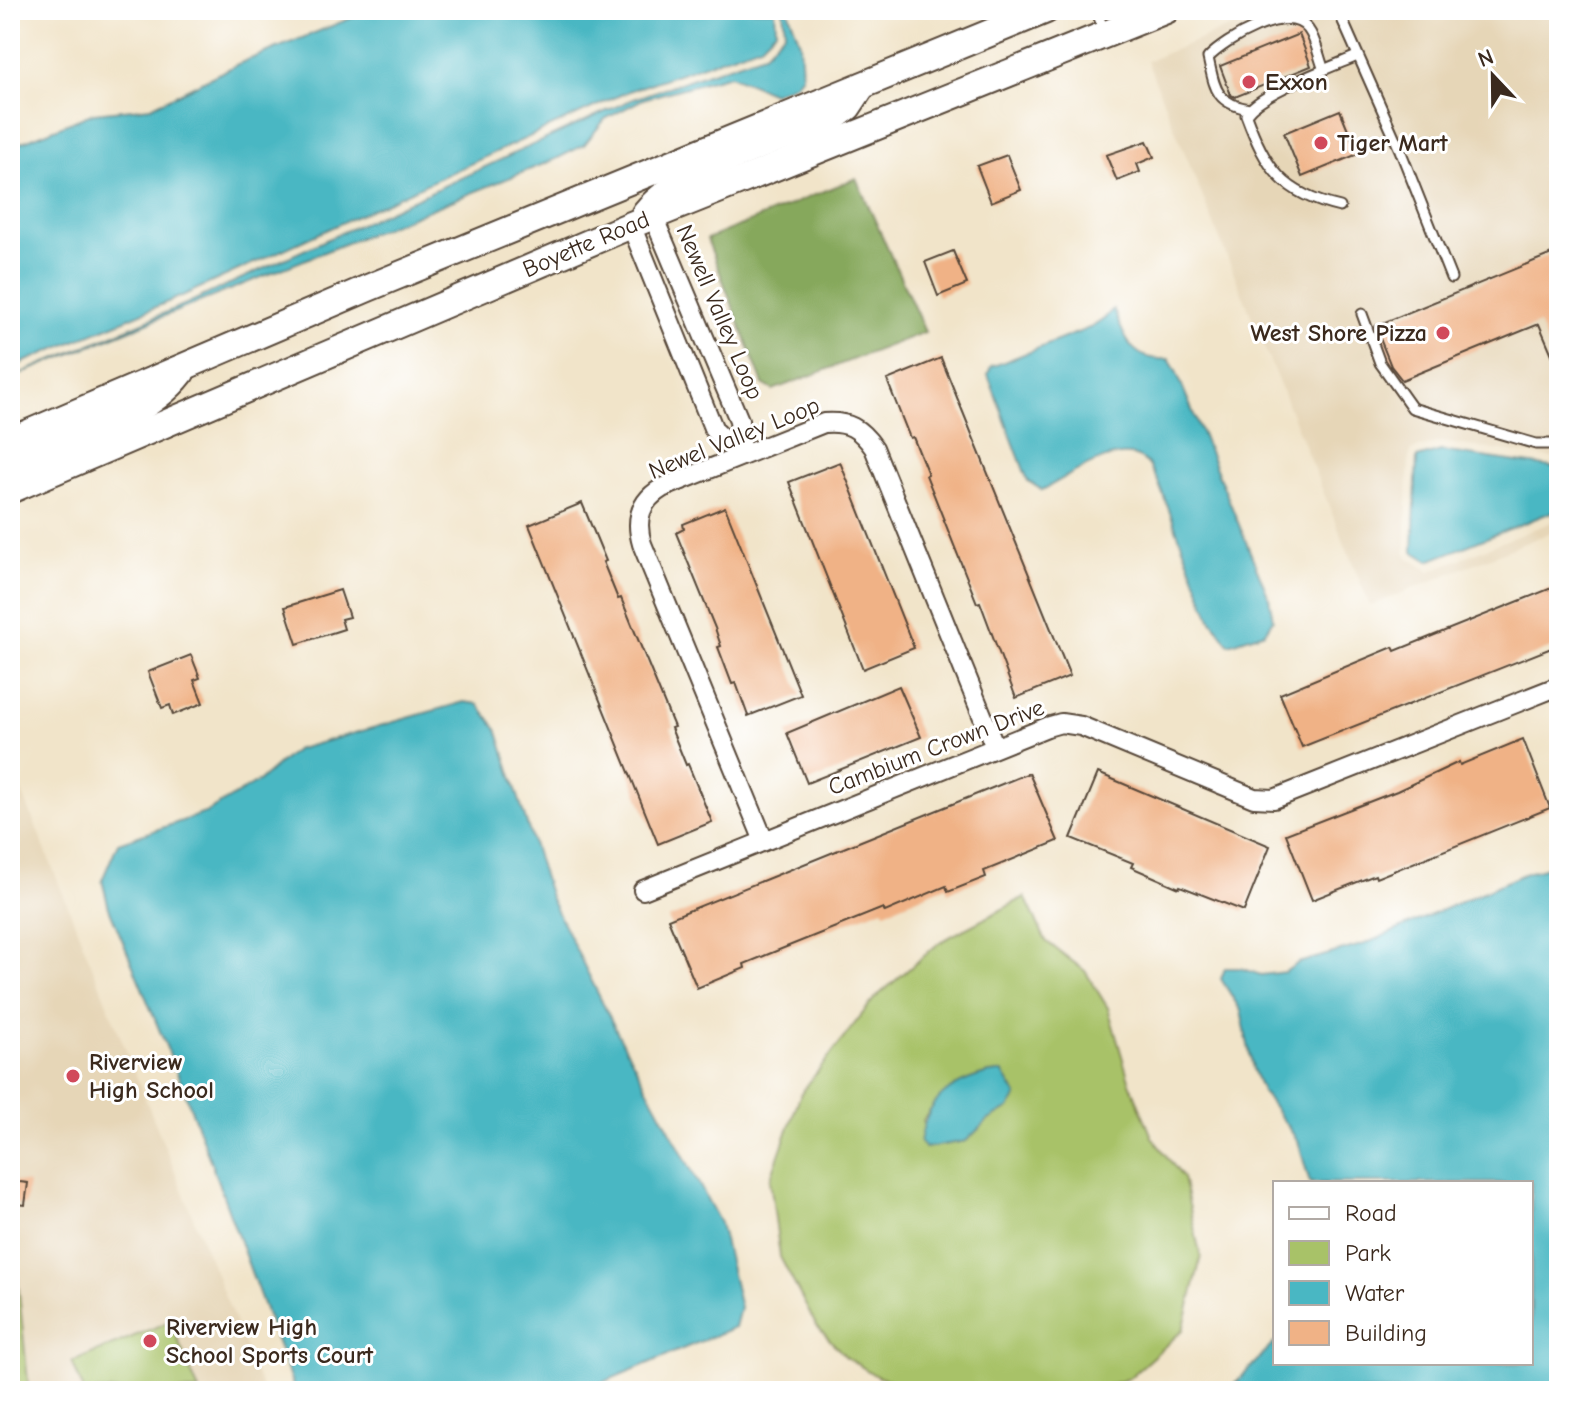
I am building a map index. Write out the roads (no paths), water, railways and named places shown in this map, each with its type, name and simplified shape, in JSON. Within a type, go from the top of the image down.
[{"type":"main road","name":"Boyette Road","points":[[10,441],[188,363],[1046,10]]},
{"type":"main road","name":"Boyette Road","points":[[10,490],[1101,22],[1166,10]]},
{"type":"main road","points":[[641,221],[653,203],[677,184],[841,113],[855,99],[863,84]]},
{"type":"main road","points":[[10,466],[149,404],[173,383],[188,363]]},
{"type":"street","name":"Newell Valley Loop","points":[[641,221],[739,420],[741,456]]},
{"type":"street","name":"Newell Valley Loop","points":[[641,221],[714,430],[741,456]]},
{"type":"street","name":"Newel Valley Loop","points":[[764,841],[638,530],[644,504],[652,494],[741,456],[824,423],[853,425],[865,434],[874,448],[995,747]]},
{"type":"street","name":"Cambium Crown Drive","points":[[643,890],[1047,727],[1071,723],[1254,798],[1274,799],[1559,686]]},
{"type":"lane","points":[[1338,10],[1400,150],[1451,278]]},
{"type":"lane","points":[[1249,109],[1225,100],[1215,90],[1208,58],[1255,27],[1279,20],[1297,21],[1308,28],[1324,70]]},
{"type":"lane","points":[[1340,207],[1314,201],[1281,181],[1255,139],[1246,115],[1249,109],[1280,90],[1357,56]]},
{"type":"lane","points":[[1362,314],[1380,363],[1412,408],[1536,444],[1559,444]]},
{"type":"water","points":[[371,10],[775,10],[776,30],[761,45],[629,91],[182,296],[10,368],[10,147],[94,113],[151,107],[238,64]]},
{"type":"water","points":[[783,10],[788,10],[800,43],[802,76],[795,84],[773,93],[730,75],[643,99],[605,119],[584,145],[556,159],[10,378],[186,304],[633,99],[764,54],[785,32]]},
{"type":"water","points":[[1113,309],[1126,339],[1138,352],[1146,357],[1169,359],[1176,371],[1269,598],[1273,619],[1265,632],[1229,644],[1211,619],[1157,479],[1147,463],[1136,456],[1109,457],[1042,490],[1028,481],[988,375],[991,367],[1092,327]]},
{"type":"water","points":[[1441,451],[1559,468],[1559,509],[1429,561],[1413,551],[1417,458]]},
{"type":"water","points":[[464,702],[478,704],[497,729],[550,897],[618,1034],[720,1223],[740,1308],[735,1327],[582,1391],[295,1391],[183,1087],[109,908],[102,880],[118,843],[205,813],[259,781],[295,750]]},
{"type":"water","points":[[1559,866],[1559,1391],[1228,1391],[1273,1344],[1273,1365],[1533,1365],[1533,1181],[1309,1181],[1298,1141],[1262,1091],[1253,1069],[1241,1011],[1221,979],[1225,968],[1240,968],[1261,975],[1285,972],[1298,963],[1365,944],[1526,873]]},
{"type":"water","points":[[990,1073],[1003,1073],[1017,1096],[1009,1108],[987,1121],[966,1141],[925,1148],[920,1143],[923,1128],[934,1105],[951,1088]]},
{"type":"place","name":"Exxon","points":[[1249,82]]},
{"type":"place","name":"Tiger Mart","points":[[1321,143]]},
{"type":"place","name":"West Shore Pizza","points":[[1443,333]]},
{"type":"place","name":"Riverview High School","points":[[73,1076]]},
{"type":"place","name":"Riverview High School Sports Court","points":[[150,1341]]}]
